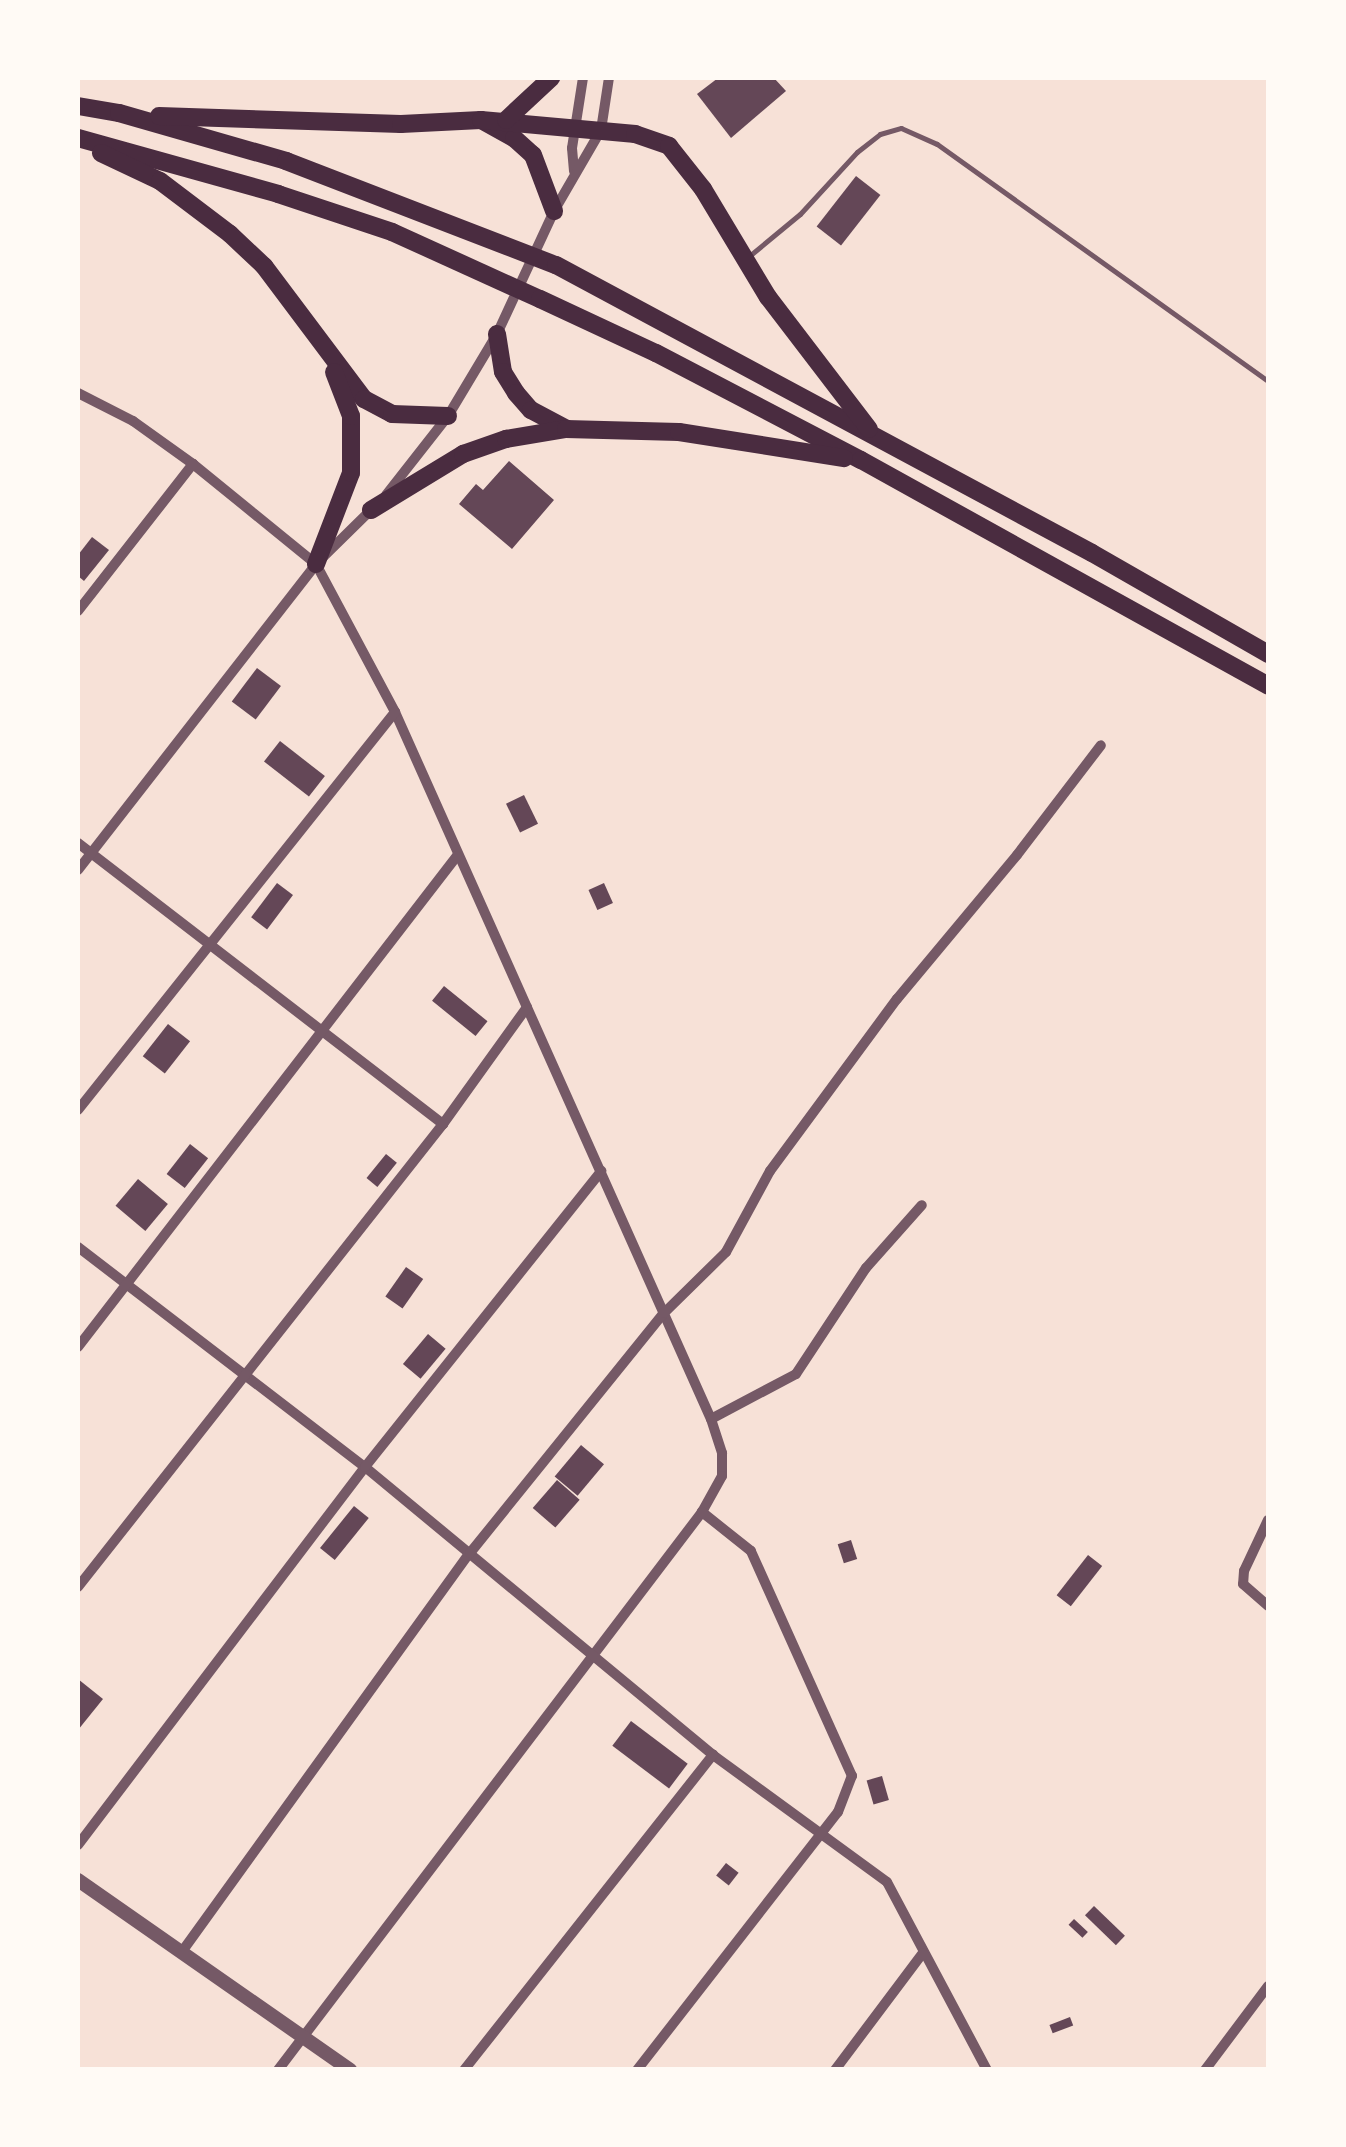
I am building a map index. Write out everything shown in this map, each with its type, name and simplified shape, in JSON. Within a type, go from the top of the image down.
[{"type":"main road","points":[[506,120],[551,78]]},
{"type":"main road","points":[[78,106],[221,121],[506,120],[655,138],[670,146],[703,189],[768,297],[875,438]]},
{"type":"main road","points":[[119,112],[286,161],[518,247],[1268,654]]},
{"type":"main road","points":[[480,120],[514,138],[533,156],[554,211]]},
{"type":"main road","points":[[78,140],[278,194],[376,226],[540,299],[656,353],[861,460],[1268,686]]},
{"type":"main road","points":[[78,140],[160,181],[230,234],[274,279],[364,399],[380,408],[413,416],[448,416]]},
{"type":"main road","points":[[497,334],[503,372],[516,393],[531,410],[566,428]]},
{"type":"main road","points":[[316,564],[351,474],[351,416],[329,357]]},
{"type":"main road","points":[[371,510],[463,454],[506,439],[566,428],[679,432],[861,460]]},
{"type":"street","points":[[574,171],[572,148],[583,78]]},
{"type":"street","points":[[78,870],[316,564],[409,470],[448,416],[497,334],[574,171],[591,152],[601,130],[609,78]]},
{"type":"street","points":[[78,393],[133,421],[193,464],[316,564],[395,712],[711,1419],[722,1453],[722,1476],[702,1512],[591,1653],[278,2070]]},
{"type":"street","points":[[78,611],[193,464]]},
{"type":"street","points":[[78,1110],[395,712]]},
{"type":"street","points":[[181,1953],[470,1553],[664,1313],[726,1252],[770,1171],[897,999],[1017,855],[1101,745]]},
{"type":"street","points":[[78,843],[444,1124]]},
{"type":"street","points":[[78,1347],[457,856]]},
{"type":"street","points":[[78,1587],[444,1124],[526,1007]]},
{"type":"street","points":[[78,1844],[365,1467],[601,1170]]},
{"type":"street","points":[[711,1419],[796,1374],[866,1268],[922,1205]]},
{"type":"street","points":[[78,1247],[365,1467],[713,1755],[887,1882],[987,2070]]},
{"type":"street","points":[[638,2070],[820,1833],[847,1794],[852,1776],[846,1754],[747,1544],[702,1512]]},
{"type":"street","points":[[1268,1520],[1244,1571],[1243,1584],[1268,1606]]},
{"type":"street","points":[[464,2070],[713,1755]]},
{"type":"street","points":[[78,1880],[350,2070]]},
{"type":"street","points":[[835,2070],[923,1953]]},
{"type":"street","points":[[1205,2070],[1268,1986]]},
{"type":"lane","points":[[746,259],[800,214],[857,152],[880,134],[901,128],[937,144],[1268,381]]},
{"type":"building","points":[[718,78],[774,78],[786,91],[731,138],[697,94]]},
{"type":"building","points":[[856,176],[880,195],[841,246],[817,226]]},
{"type":"building","points":[[509,461],[554,500],[512,549],[459,504],[476,484],[483,490]]},
{"type":"building","points":[[92,537],[109,550],[84,581],[78,576],[78,555]]},
{"type":"building","points":[[257,668],[281,686],[256,720],[232,702]]},
{"type":"building","points":[[280,741],[325,776],[309,797],[264,761]]},
{"type":"building","points":[[524,795],[538,824],[520,833],[506,804]]},
{"type":"building","points":[[277,883],[293,895],[267,929],[251,917]]},
{"type":"building","points":[[604,883],[613,903],[597,910],[588,890]]},
{"type":"building","points":[[444,986],[488,1021],[476,1036],[432,1001]]},
{"type":"building","points":[[168,1024],[190,1041],[165,1074],[143,1056]]},
{"type":"building","points":[[190,1144],[208,1158],[185,1188],[167,1174]]},
{"type":"building","points":[[386,1154],[397,1163],[377,1187],[366,1178]]},
{"type":"building","points":[[138,1179],[168,1204],[145,1231],[116,1206]]},
{"type":"building","points":[[406,1267],[423,1279],[403,1309],[385,1296]]},
{"type":"building","points":[[428,1334],[446,1349],[421,1379],[403,1364]]},
{"type":"building","points":[[581,1445],[604,1464],[578,1496],[555,1476]]},
{"type":"building","points":[[557,1480],[580,1500],[555,1528],[533,1508]]},
{"type":"building","points":[[354,1506],[369,1518],[335,1560],[320,1548]]},
{"type":"building","points":[[851,1540],[857,1559],[844,1563],[838,1544]]},
{"type":"building","points":[[1088,1555],[1102,1566],[1071,1606],[1057,1595]]},
{"type":"building","points":[[78,1679],[103,1699],[78,1730]]},
{"type":"building","points":[[631,1721],[688,1764],[669,1788],[612,1746]]},
{"type":"building","points":[[882,1776],[889,1800],[874,1804],[867,1780]]},
{"type":"building","points":[[726,1863],[739,1873],[729,1885],[716,1876]]},
{"type":"building","points":[[1094,1906],[1125,1936],[1116,1945],[1085,1915]]},
{"type":"building","points":[[1074,1919],[1088,1932],[1082,1938],[1069,1925]]},
{"type":"building","points":[[1070,2017],[1073,2025],[1053,2033],[1049,2025]]}]
